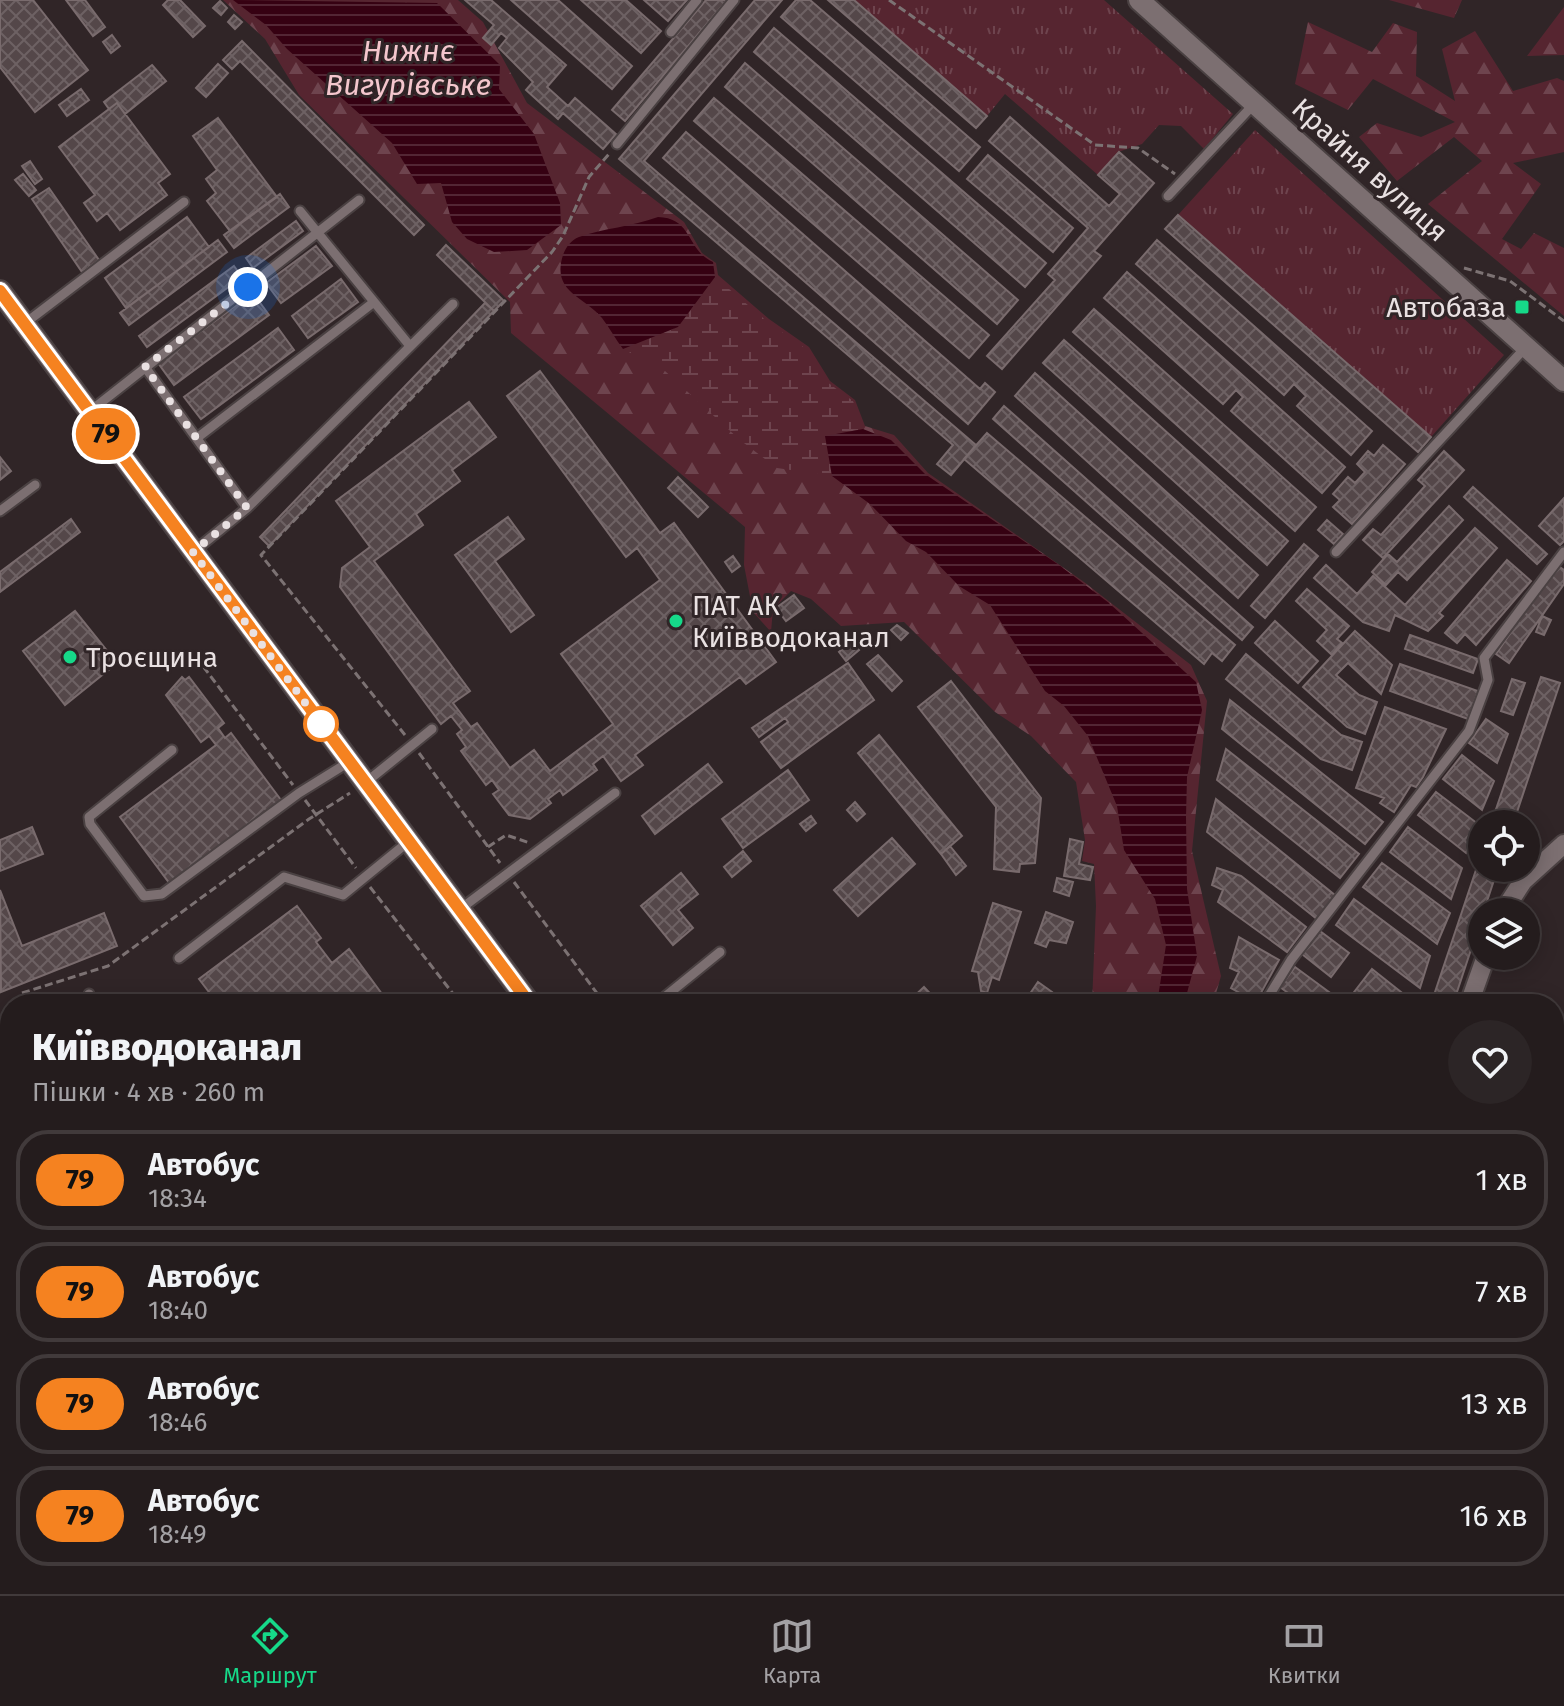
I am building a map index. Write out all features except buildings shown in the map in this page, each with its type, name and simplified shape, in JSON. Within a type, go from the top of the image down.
[{"type":"street","name":"Крайня вулиця","points":[[1139,0],[1564,381]]},
{"type":"street","points":[[0,291],[522,994]]},
{"type":"street","points":[[1512,898],[1523,881],[1564,844]]},
{"type":"street","points":[[1473,994],[1481,970]]},
{"type":"lane","points":[[671,32],[697,0]]},
{"type":"lane","points":[[617,144],[734,0]]},
{"type":"lane","points":[[1168,196],[1254,104]]},
{"type":"lane","points":[[89,412],[359,200]]},
{"type":"lane","points":[[24,324],[184,202]]},
{"type":"lane","points":[[300,211],[410,346]]},
{"type":"lane","points":[[197,438],[374,302]]},
{"type":"lane","points":[[193,552],[247,508],[453,304]]},
{"type":"lane","points":[[1336,552],[1526,347]]},
{"type":"lane","points":[[145,367],[247,508]]},
{"type":"lane","points":[[0,511],[35,485]]},
{"type":"lane","points":[[1270,994],[1291,960],[1469,731],[1488,680],[1484,658],[1564,552]]},
{"type":"lane","points":[[365,783],[432,729]]},
{"type":"lane","points":[[172,750],[89,817],[90,824],[144,896],[162,894],[299,793],[349,762]]},
{"type":"lane","points":[[459,910],[615,793]]},
{"type":"lane","points":[[179,958],[284,877],[343,895],[408,842]]},
{"type":"lane","points":[[668,994],[720,952]]},
{"type":"path","points":[[889,0],[1095,145],[1138,148],[1183,180]]},
{"type":"path","points":[[598,994],[413,745],[261,555],[563,236],[589,177],[617,144]]},
{"type":"path","points":[[1464,268],[1510,281],[1564,321]]},
{"type":"path","points":[[196,657],[453,994]]},
{"type":"path","points":[[22,993],[108,966],[316,814],[365,783]]},
{"type":"path","points":[[488,847],[506,835],[542,847]]},
{"type":"green space","points":[[223,0],[458,0],[483,22],[527,103],[684,222],[702,253],[716,263],[718,275],[769,319],[809,347],[830,381],[855,400],[865,426],[894,435],[928,473],[1084,582],[1191,665],[1207,701],[1192,851],[1221,976],[1216,994],[1092,994],[1096,906],[1094,864],[1082,861],[1085,840],[1076,782],[1031,736],[995,712],[904,622],[841,626],[811,599],[791,591],[773,609],[771,632],[753,612],[744,565],[745,527],[511,333],[510,302],[299,95],[265,39]]},
{"type":"green space","points":[[854,0],[1104,0],[1233,114],[1204,149],[1181,126],[1159,125],[1142,144],[1118,152],[1098,175],[1005,94],[987,116]]},
{"type":"green space","points":[[1389,0],[1462,0],[1454,18]]},
{"type":"green space","points":[[1564,7],[1564,55],[1527,56]]},
{"type":"green space","points":[[1308,22],[1372,52],[1393,23],[1417,32],[1416,76],[1455,101],[1442,49],[1475,31],[1513,91],[1557,78],[1564,81],[1564,152],[1513,163],[1541,184],[1502,239],[1521,249],[1534,233],[1564,248],[1564,316],[1428,204],[1482,161],[1454,137],[1397,181],[1359,137],[1377,123],[1421,137],[1455,122],[1373,79],[1348,110],[1295,84]]},
{"type":"green space","points":[[1255,130],[1504,355],[1431,437],[1178,215]]},
{"type":"green space","points":[[715,277],[770,324],[809,351],[827,382],[853,401],[863,429],[825,436],[832,476],[777,468],[740,440],[665,371],[623,349],[678,327]]},
{"type":"water","name":"Нижнє Вигурівське","points":[[233,0],[437,3],[500,65],[499,89],[534,134],[560,203],[561,225],[527,250],[494,252],[467,239],[452,222],[441,183],[417,184],[392,143],[287,49],[266,25]]},
{"type":"water","points":[[658,217],[678,223],[684,229],[704,257],[713,262],[715,277],[678,327],[623,349],[595,310],[565,285],[560,267],[563,255],[569,244],[579,237]]},
{"type":"water","points":[[863,429],[891,440],[925,474],[1059,565],[1109,603],[1196,682],[1202,710],[1187,777],[1186,817],[1187,889],[1197,956],[1187,994],[1159,994],[1166,945],[1155,899],[1124,850],[1117,806],[1088,736],[1064,706],[1045,691],[990,605],[959,586],[926,552],[906,541],[870,504],[832,476],[825,436]]},
{"type":"bus line","name":"79","points":[[0,291],[522,994]]},
{"type":"place","name":"Автобаза","points":[[1522,307]]},
{"type":"place","name":"ПАТ АК Київводоканал","points":[[676,621]]},
{"type":"place","name":"Троєщина","points":[[70,657]]},
{"type":"route","points":[[248,287],[145,367],[247,508],[193,552],[321,724]]}]
